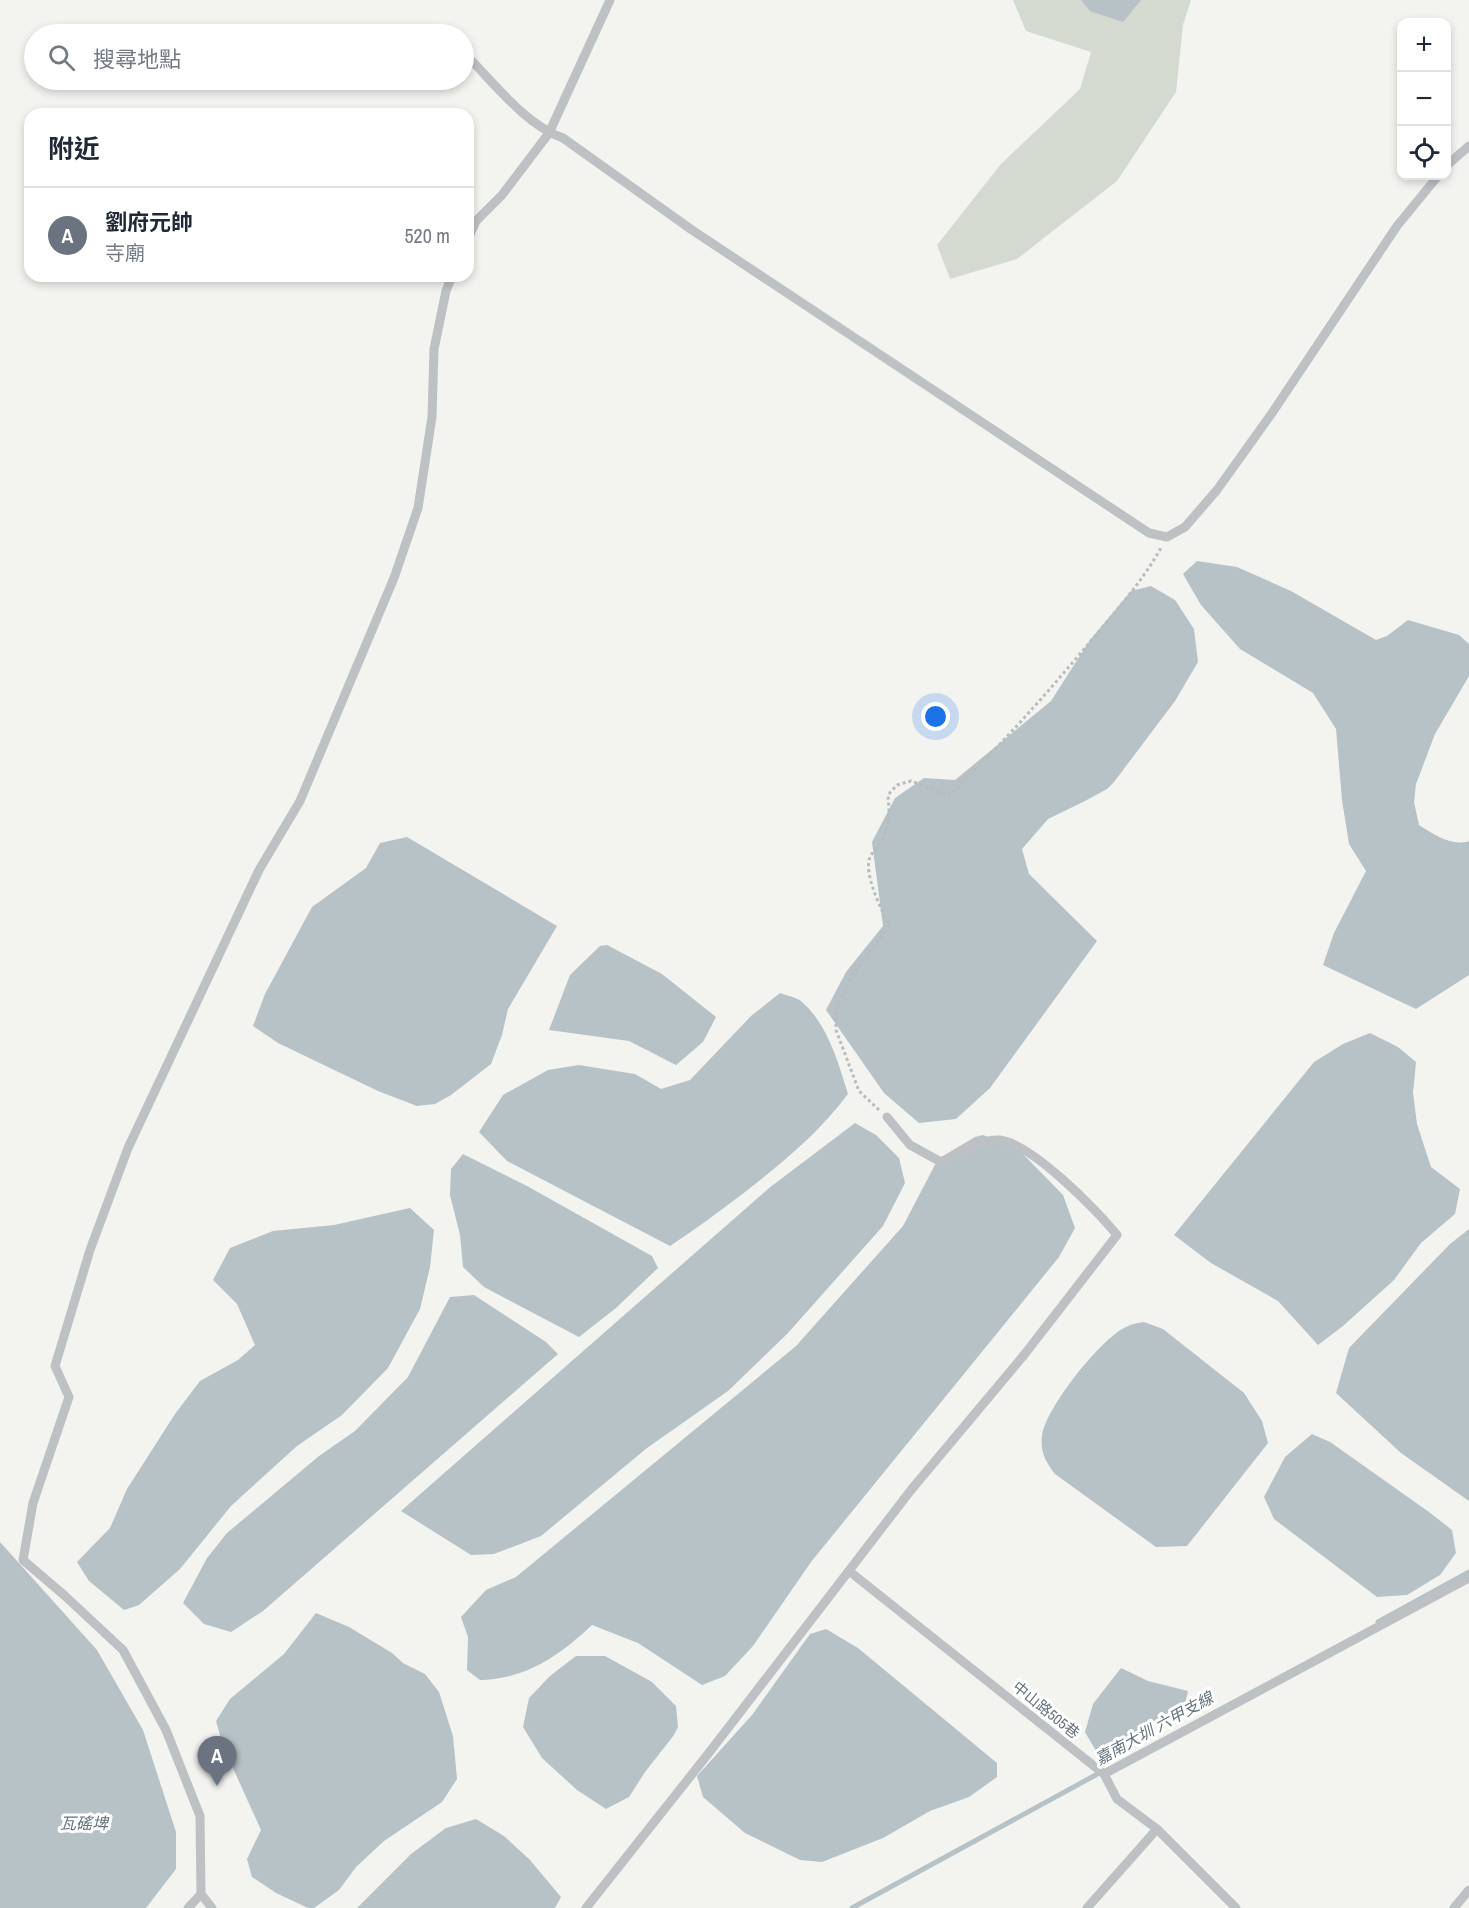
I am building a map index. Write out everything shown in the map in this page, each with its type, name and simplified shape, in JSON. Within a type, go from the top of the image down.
[{"type":"lane","points":[[474,226],[502,195],[549,133],[610,0]]},
{"type":"lane","points":[[474,63],[510,100],[549,133],[563,138],[692,230],[1149,533],[1167,537],[1185,527],[1217,490],[1272,413],[1391,235],[1435,180]]},
{"type":"lane","points":[[1451,162],[1469,146]]},
{"type":"lane","points":[[212,1908],[201,1894],[200,1816],[166,1730],[123,1650],[23,1560],[33,1503],[69,1397],[55,1366],[90,1250],[128,1148],[259,870],[300,801],[394,578],[418,508],[432,417],[434,349],[446,291],[450,282]]},
{"type":"lane","points":[[586,1908],[910,1490],[1024,1355],[1117,1235],[1101,1215],[1060,1177],[1024,1150],[999,1140],[973,1147],[941,1162],[910,1145],[887,1117]]},
{"type":"lane","name":"中山路505巷","points":[[849,1571],[1104,1774],[1117,1799],[1157,1829],[1236,1908]]},
{"type":"lane","points":[[1104,1774],[1469,1578]]},
{"type":"lane","points":[[1087,1908],[1157,1829]]},
{"type":"lane","points":[[1454,1908],[1469,1890]]},
{"type":"lane","points":[[188,1908],[201,1894]]},
{"type":"path","points":[[887,1117],[859,1091],[836,1030],[836,1011],[852,976],[889,926],[871,878],[869,859],[885,835],[890,815],[888,795],[897,785],[911,781],[949,795],[983,764],[1119,608],[1167,537]]},
{"type":"shaded area","points":[[1013,0],[1191,0],[1183,25],[1176,92],[1117,181],[1017,259],[950,279],[937,245],[1001,164],[1080,89],[1091,52],[1026,31]]},
{"type":"water","points":[[1081,0],[1141,0],[1123,22],[1090,11]]},
{"type":"water","points":[[1197,561],[1237,567],[1291,591],[1376,640],[1387,636],[1408,620],[1459,635],[1469,644],[1469,676],[1435,734],[1416,784],[1414,802],[1419,825],[1449,841],[1469,841],[1469,975],[1416,1009],[1323,965],[1334,933],[1366,871],[1349,844],[1342,800],[1336,729],[1313,693],[1240,649],[1201,605],[1183,574]]},
{"type":"water","points":[[1151,586],[1175,600],[1194,629],[1198,662],[1175,701],[1114,782],[1107,789],[1048,819],[1022,849],[1029,874],[1097,941],[990,1088],[956,1119],[919,1123],[884,1093],[826,1010],[846,972],[883,926],[872,842],[895,798],[924,778],[955,780],[1051,701],[1090,640],[1131,591]]},
{"type":"water","points":[[407,837],[557,926],[508,1009],[502,1035],[491,1064],[451,1095],[435,1104],[417,1106],[378,1091],[278,1043],[253,1026],[265,994],[312,907],[366,868],[380,843]]},
{"type":"water","points":[[607,945],[662,974],[716,1017],[703,1042],[676,1065],[629,1041],[549,1030],[570,975],[600,946]]},
{"type":"water","points":[[780,993],[800,1000],[819,1022],[831,1045],[848,1094],[825,1122],[787,1158],[736,1199],[670,1246],[507,1161],[479,1132],[503,1095],[548,1070],[579,1065],[635,1074],[661,1089],[690,1080],[751,1016]]},
{"type":"water","points":[[1370,1033],[1398,1047],[1416,1062],[1413,1093],[1417,1124],[1431,1167],[1460,1189],[1455,1214],[1421,1243],[1394,1280],[1343,1326],[1318,1345],[1278,1301],[1211,1263],[1174,1235],[1314,1062],[1343,1044]]},
{"type":"water","points":[[855,1123],[876,1135],[899,1158],[905,1183],[883,1226],[788,1333],[728,1391],[647,1448],[541,1536],[494,1554],[471,1555],[401,1511],[769,1188]]},
{"type":"water","points":[[983,1135],[1019,1150],[1063,1195],[1075,1228],[1059,1257],[811,1562],[753,1646],[725,1676],[702,1685],[638,1643],[592,1625],[554,1656],[527,1670],[497,1679],[480,1680],[467,1670],[468,1637],[461,1617],[486,1590],[516,1577],[796,1346],[903,1226],[938,1159],[975,1137]]},
{"type":"water","points":[[463,1154],[527,1186],[652,1256],[658,1268],[616,1308],[579,1337],[484,1287],[463,1267],[460,1235],[450,1195],[451,1169]]},
{"type":"water","points":[[410,1208],[434,1230],[430,1267],[420,1309],[388,1368],[342,1415],[297,1446],[231,1506],[180,1569],[139,1605],[124,1610],[89,1581],[77,1562],[110,1528],[127,1489],[175,1414],[200,1381],[238,1360],[255,1345],[237,1304],[213,1280],[230,1248],[273,1231],[334,1225]]},
{"type":"water","points":[[1469,1229],[1469,1501],[1401,1453],[1336,1393],[1349,1348],[1450,1244]]},
{"type":"water","points":[[474,1295],[546,1342],[558,1354],[263,1611],[231,1632],[204,1624],[183,1603],[207,1558],[227,1533],[319,1456],[355,1431],[408,1377],[450,1297]]},
{"type":"water","points":[[1144,1322],[1163,1329],[1244,1393],[1262,1421],[1268,1443],[1187,1546],[1156,1547],[1055,1474],[1043,1452],[1042,1436],[1045,1424],[1063,1393],[1089,1359],[1115,1334],[1130,1325]]},
{"type":"water","points":[[1312,1434],[1330,1442],[1452,1530],[1456,1553],[1440,1575],[1407,1595],[1377,1597],[1274,1519],[1264,1497],[1285,1457]]},
{"type":"water","name":"瓦磘埤","points":[[0,1542],[97,1650],[143,1730],[176,1832],[176,1869],[146,1908],[0,1908]]},
{"type":"water","points":[[316,1613],[349,1627],[392,1653],[403,1663],[425,1674],[439,1692],[453,1736],[457,1779],[442,1802],[384,1841],[356,1867],[339,1890],[314,1908],[308,1908],[276,1893],[252,1877],[247,1859],[261,1830],[223,1746],[216,1721],[230,1699],[284,1654]]},
{"type":"water","points":[[826,1629],[858,1648],[997,1763],[997,1777],[969,1797],[930,1811],[883,1838],[822,1862],[800,1860],[745,1833],[703,1797],[697,1776],[752,1715],[810,1634]]},
{"type":"water","points":[[576,1656],[605,1656],[652,1682],[676,1706],[678,1727],[674,1735],[629,1797],[606,1809],[577,1790],[542,1758],[523,1727],[529,1698],[550,1676]]},
{"type":"water","points":[[1121,1668],[1148,1681],[1188,1691],[1184,1710],[1125,1743],[1096,1751],[1085,1732],[1093,1704]]},
{"type":"water","points":[[476,1819],[504,1836],[530,1860],[561,1897],[555,1908],[357,1908],[411,1854],[446,1828]]},
{"type":"waterway","name":"嘉南大圳 六甲支線","points":[[1378,1622],[1469,1572]]},
{"type":"waterway","name":"嘉南大圳 六甲支線","points":[[852,1908],[1103,1771]]},
{"type":"place","name":"劉府元帥","points":[[217,1786]]}]
